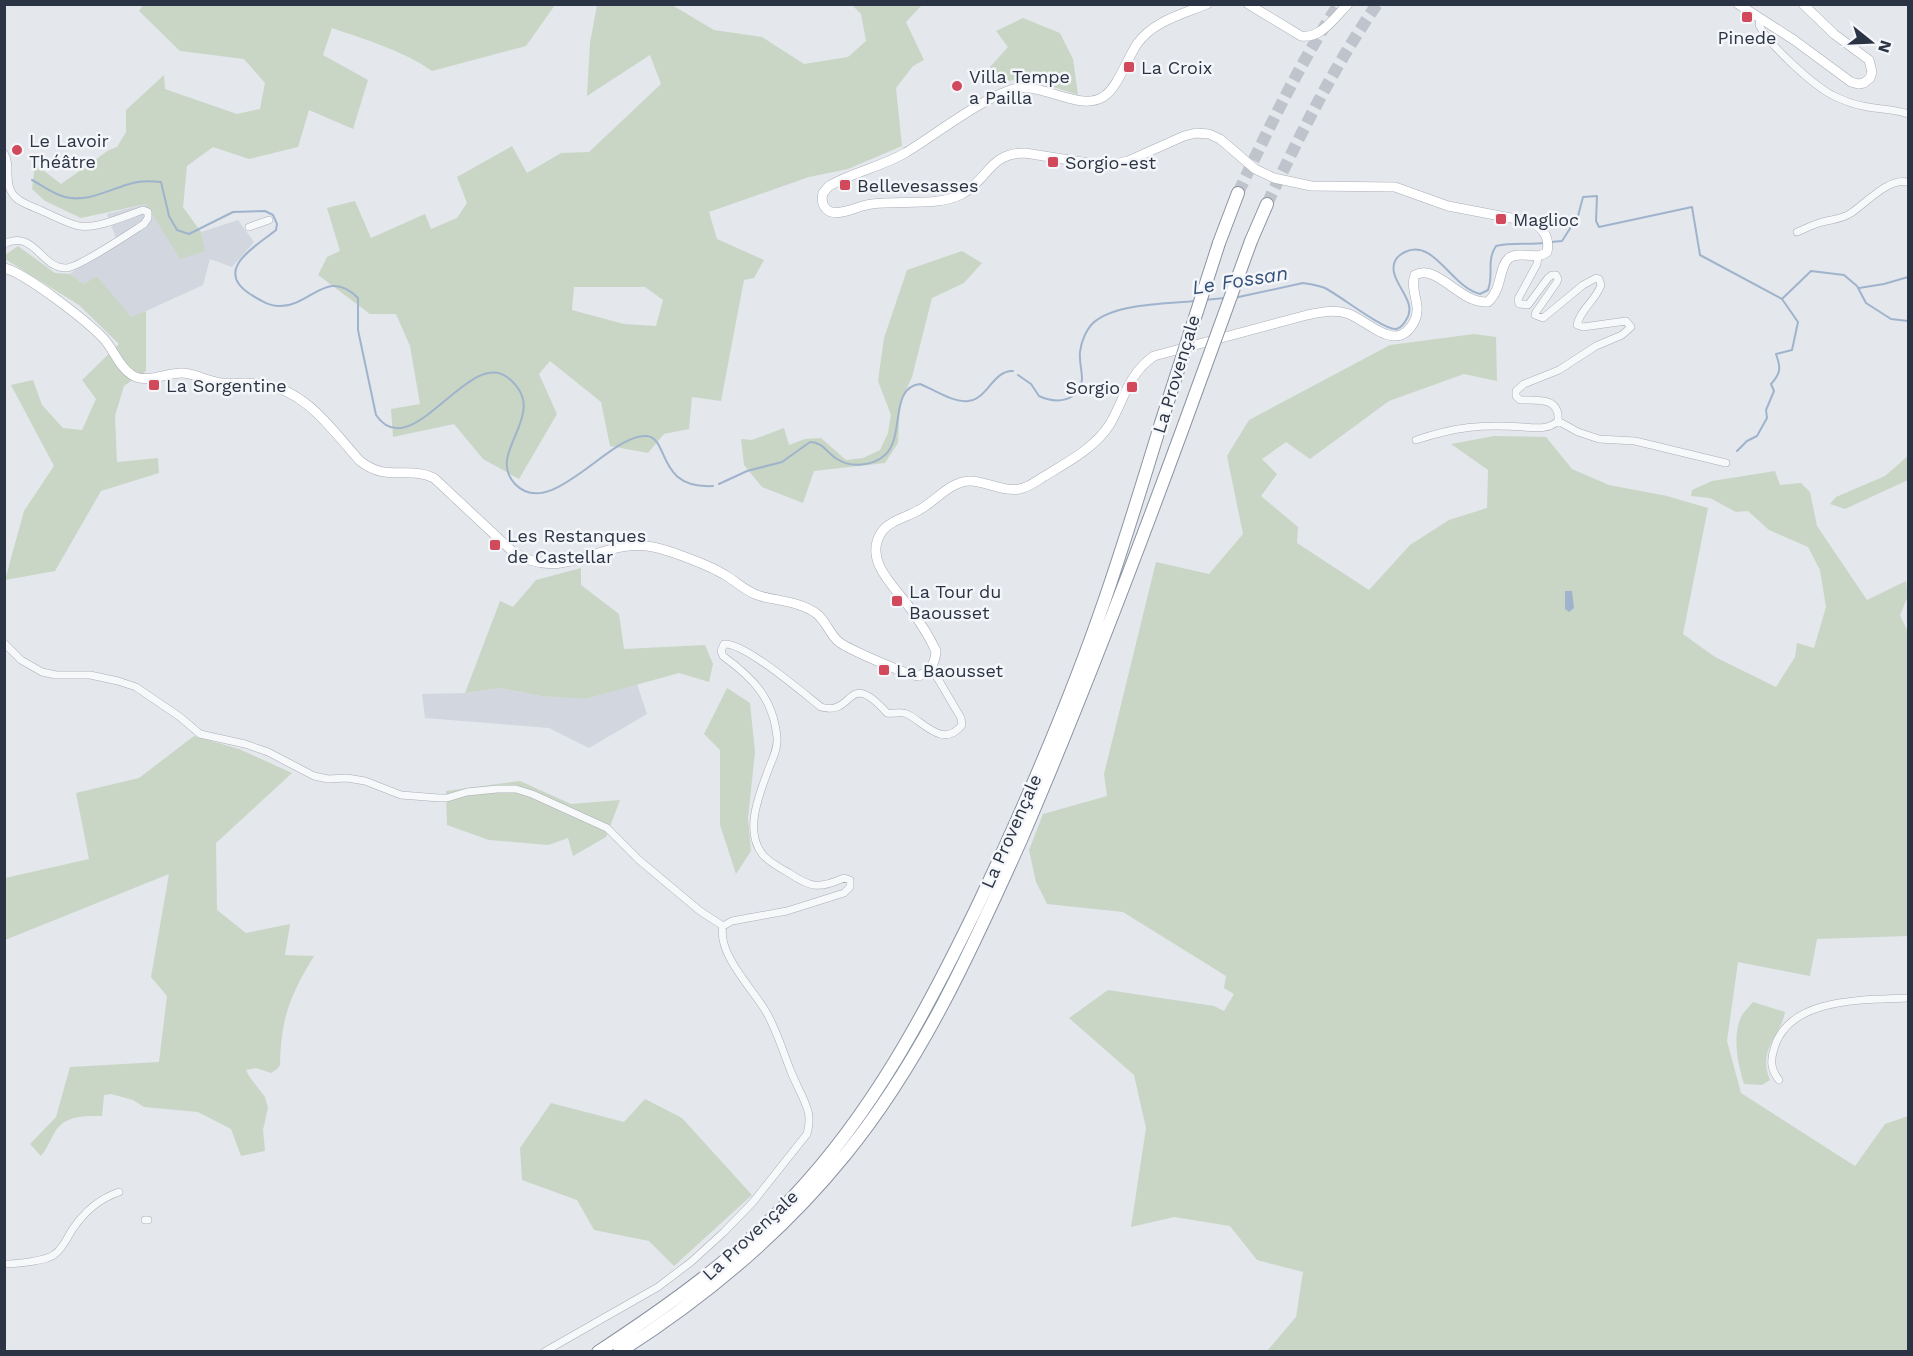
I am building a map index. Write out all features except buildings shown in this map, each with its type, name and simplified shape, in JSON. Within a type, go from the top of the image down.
[{"type":"highway","name":"La Provençale","points":[[1074,698],[1219,243],[1238,193]]},
{"type":"highway","name":"La Provençale","points":[[619,1352],[670,1317],[742,1262],[793,1214],[846,1154],[896,1083],[937,1013],[974,941],[1007,856],[1074,698],[1184,425],[1251,240],[1267,204]]},
{"type":"highway","name":"La Provençale","points":[[598,1352],[708,1275],[764,1227],[795,1195],[845,1135],[876,1093],[916,1028],[1007,856]]},
{"type":"street","points":[[4,268],[18,273],[86,321],[106,341],[131,375],[139,378],[180,373],[191,374],[219,382],[262,384],[300,397],[369,468],[385,473],[425,474],[434,478],[521,557],[538,564],[555,564],[627,546],[654,547],[717,570],[746,590],[758,595],[807,608],[817,614],[840,642],[902,672],[919,676],[931,668],[936,651],[879,567],[876,544],[881,533],[889,525],[920,510],[959,483],[969,481],[1022,489],[1084,451],[1099,438],[1109,424],[1137,371],[1154,356],[1307,315],[1332,311],[1348,314],[1389,336],[1397,336],[1408,330],[1415,321],[1418,311],[1413,282],[1415,275],[1430,272],[1471,299],[1488,302],[1496,294],[1507,260],[1514,255],[1538,257],[1544,255],[1548,242],[1542,227],[1532,222],[1448,206],[1395,187],[1311,186],[1274,178],[1255,170],[1220,139],[1209,134],[1196,133],[1128,161],[1107,166],[1012,153],[1000,157],[971,188],[961,195],[941,200],[870,204],[836,213],[824,206],[823,193],[830,186],[905,153],[1002,93],[1028,87],[1043,89],[1084,102],[1103,97],[1111,90],[1138,43],[1147,33],[1169,18],[1207,4]]},
{"type":"street","points":[[1248,4],[1301,36],[1309,37],[1315,36],[1327,26],[1348,4]]},
{"type":"street","points":[[1738,4],[1794,40],[1851,82],[1864,83],[1870,78],[1872,72],[1869,60],[1834,34],[1803,4]]},
{"type":"street","points":[[1760,19],[1759,25],[1774,44],[1807,77],[1830,94],[1846,102],[1866,107],[1897,109],[1908,114]]},
{"type":"street","points":[[4,153],[9,161],[10,190],[14,197],[79,226],[123,218],[142,210],[148,212],[148,218],[144,224],[72,267],[57,266],[21,240],[13,240],[4,244]]},
{"type":"street","points":[[1797,232],[1823,222],[1838,220],[1889,185],[1904,180],[1908,182]]},
{"type":"street","points":[[249,227],[269,220]]},
{"type":"street","points":[[1416,440],[1447,430],[1473,426],[1499,425],[1535,428],[1552,426],[1558,421],[1559,412],[1554,405],[1543,401],[1520,400],[1516,396],[1516,391],[1524,384],[1559,370],[1596,346],[1622,335],[1631,327],[1626,321],[1583,327],[1576,325],[1580,316],[1599,293],[1601,285],[1599,279],[1596,278],[1583,285],[1543,318],[1535,315],[1557,282],[1556,275],[1548,278],[1528,305],[1524,306],[1519,303],[1518,299],[1537,264],[1538,257]]},
{"type":"street","points":[[1558,421],[1578,432],[1599,439],[1635,441],[1726,463]]},
{"type":"street","points":[[4,644],[21,660],[42,672],[56,675],[90,675],[136,687],[180,717],[200,734],[245,744],[268,752],[314,776],[356,780],[402,795],[447,798],[467,792],[497,789],[516,789],[532,794],[607,828],[646,866],[700,911],[723,926]]},
{"type":"street","points":[[723,926],[732,921],[787,911],[844,893],[850,887],[850,880],[844,878],[827,885],[806,883],[764,857],[758,848],[754,825],[759,797],[777,738],[765,698],[756,683],[723,657],[721,651],[724,644],[731,644],[754,656],[821,707],[830,710],[838,708],[856,693],[865,693],[873,697],[888,713],[907,714],[932,731],[951,734],[958,731],[962,725],[961,718],[931,668]]},
{"type":"street","points":[[544,1352],[658,1287],[692,1262],[753,1202],[807,1134],[809,1114],[804,1101],[772,1022],[728,955],[722,942],[723,926]]},
{"type":"street","points":[[1779,1080],[1772,1067],[1775,1044],[1788,1024],[1805,1011],[1835,1004],[1908,998]]},
{"type":"street","points":[[4,1264],[42,1259],[55,1254],[93,1205],[119,1192]]},
{"type":"shaded area","points":[[146,204],[204,251],[201,232],[238,220],[254,242],[232,267],[210,259],[203,285],[131,318],[97,276],[83,284],[70,274],[116,238],[107,214]]},
{"type":"shaded area","points":[[637,684],[647,714],[589,748],[549,728],[425,718],[422,694],[465,693],[500,688],[541,696],[585,699]]},
{"type":"green space","points":[[143,5],[555,5],[526,46],[432,71],[396,51],[332,28],[323,55],[368,80],[353,129],[309,110],[298,147],[249,159],[213,147],[187,166],[183,207],[201,232],[205,251],[180,259],[146,204],[81,218],[45,201],[32,189],[35,164],[61,184],[109,150],[117,147],[126,132],[126,110],[164,75],[165,89],[237,114],[260,109],[265,83],[244,59],[180,51],[139,11]]},
{"type":"green space","points":[[597,5],[672,5],[714,30],[762,37],[804,64],[848,57],[866,41],[861,14],[852,5],[922,5],[906,22],[924,60],[913,66],[896,88],[902,146],[848,169],[809,177],[709,212],[717,239],[764,260],[754,278],[744,280],[721,401],[692,397],[689,429],[664,434],[648,453],[610,446],[601,402],[550,361],[539,374],[557,414],[519,479],[483,459],[454,424],[393,437],[391,409],[420,404],[410,346],[396,314],[370,314],[318,275],[327,257],[340,251],[327,208],[355,201],[371,238],[425,214],[431,229],[457,218],[467,203],[457,177],[512,146],[527,173],[561,153],[589,152],[661,84],[650,55],[587,96],[590,43]],"holes":[[[574,287],[645,287],[663,300],[656,326],[624,324],[572,310]]]},
{"type":"green space","points":[[1023,18],[1060,33],[1073,59],[1078,95],[1023,77],[996,85],[990,67],[1008,47],[996,31]]},
{"type":"green space","points":[[18,246],[55,273],[70,274],[83,284],[97,276],[131,317],[146,311],[146,371],[124,386],[115,416],[117,462],[158,458],[159,473],[101,491],[55,571],[5,580],[24,511],[54,466],[11,385],[33,380],[42,405],[63,428],[82,430],[96,399],[82,380],[119,344],[79,305],[5,259],[5,255]]},
{"type":"green space","points":[[962,251],[982,263],[964,283],[932,298],[912,377],[900,403],[898,443],[885,463],[814,471],[803,503],[762,487],[744,465],[741,439],[752,440],[784,428],[789,445],[805,439],[821,438],[846,460],[863,458],[880,450],[888,433],[891,415],[878,381],[884,338],[907,270]]},
{"type":"green space","points":[[1474,334],[1496,337],[1497,381],[1464,374],[1389,401],[1310,459],[1286,442],[1262,459],[1277,474],[1261,496],[1298,527],[1297,543],[1369,590],[1410,545],[1449,520],[1487,508],[1488,470],[1451,444],[1494,436],[1546,437],[1572,469],[1609,485],[1667,496],[1708,508],[1683,634],[1715,657],[1776,687],[1795,657],[1797,643],[1814,648],[1826,607],[1820,570],[1808,547],[1769,530],[1748,511],[1736,512],[1710,498],[1691,496],[1692,490],[1712,481],[1775,471],[1780,485],[1801,483],[1810,492],[1817,526],[1867,600],[1906,581],[1908,596],[1900,615],[1908,632],[1908,936],[1817,939],[1810,976],[1738,962],[1727,1041],[1741,1093],[1855,1166],[1885,1124],[1908,1116],[1908,1351],[1267,1351],[1296,1317],[1303,1272],[1257,1260],[1230,1226],[1174,1217],[1131,1227],[1146,1128],[1134,1075],[1069,1018],[1108,990],[1214,1006],[1224,1011],[1234,994],[1224,988],[1226,976],[1123,912],[1047,904],[1036,882],[1029,850],[1043,814],[1107,796],[1104,774],[1156,562],[1209,574],[1243,534],[1227,456],[1249,420],[1390,345]]},
{"type":"green space","points":[[1908,456],[1908,480],[1845,509],[1830,504],[1836,497],[1885,476]]},
{"type":"green space","points":[[581,568],[581,585],[619,614],[624,649],[705,645],[713,664],[709,682],[679,673],[585,699],[541,696],[500,688],[465,693],[500,601],[513,607],[536,580]]},
{"type":"green space","points":[[727,688],[750,703],[755,752],[748,818],[751,851],[736,874],[720,825],[720,750],[704,734]]},
{"type":"green space","points":[[194,736],[239,749],[292,773],[216,843],[217,910],[246,933],[290,924],[285,955],[314,956],[288,1008],[282,1033],[280,1065],[271,1073],[256,1068],[246,1070],[265,1097],[268,1108],[263,1130],[265,1151],[241,1156],[231,1129],[198,1112],[144,1107],[133,1100],[111,1094],[104,1095],[102,1116],[70,1119],[59,1126],[41,1156],[30,1144],[56,1117],[70,1067],[159,1062],[167,996],[151,977],[169,874],[5,940],[5,878],[89,859],[76,793],[139,778]]},
{"type":"green space","points":[[520,781],[571,804],[620,800],[606,837],[573,856],[568,838],[548,845],[489,840],[447,825],[446,791]]},
{"type":"green space","points":[[1753,1002],[1785,1012],[1766,1060],[1770,1080],[1762,1085],[1744,1084],[1737,1050],[1738,1025],[1742,1015]]},
{"type":"green space","points":[[645,1099],[682,1118],[752,1195],[674,1266],[649,1241],[594,1230],[577,1200],[522,1180],[520,1148],[551,1103],[624,1122]]},
{"type":"water","points":[[1565,591],[1572,591],[1574,608],[1569,612],[1565,609]]},
{"type":"waterway","name":"Le Fossan","points":[[32,180],[56,194],[74,198],[91,197],[137,182],[161,182],[169,216],[177,230],[189,234],[233,212],[265,211],[273,215],[277,224],[276,230],[249,251],[237,267],[235,276],[239,285],[257,298],[276,306],[291,304],[319,290],[337,286],[347,289],[358,298],[358,330],[376,415],[390,427],[406,427],[423,418],[475,378],[492,372],[507,377],[520,391],[524,404],[522,418],[507,458],[508,471],[515,484],[530,493],[546,492],[563,484],[616,447],[632,438],[647,436],[654,439],[673,472],[682,480],[695,485],[713,486]]},
{"type":"waterway","name":"Le Fossan","points":[[1551,242],[1562,241],[1578,216],[1583,197],[1597,196],[1596,221],[1599,227],[1692,207],[1700,255],[1782,299],[1798,322],[1792,350],[1776,354],[1779,370],[1771,384],[1774,391],[1766,410],[1767,418],[1757,436],[1747,441],[1737,451]]},
{"type":"waterway","name":"Le Fossan","points":[[1234,298],[1303,283],[1314,285],[1325,288],[1372,319],[1396,329],[1404,323],[1409,313],[1409,305],[1393,268],[1398,256],[1415,249],[1425,252],[1434,257],[1460,283],[1480,294],[1488,290],[1491,257],[1496,246],[1545,243]]},
{"type":"waterway","points":[[1782,299],[1811,271],[1844,275],[1857,286],[1866,303],[1891,319],[1908,321]]},
{"type":"waterway","name":"Le Fossan","points":[[1859,288],[1908,277]]},
{"type":"waterway","name":"Le Fossan","points":[[1204,300],[1225,298]]},
{"type":"waterway","name":"Le Fossan","points":[[1018,375],[1031,384],[1039,396],[1046,399],[1060,400],[1072,397],[1080,387],[1082,379],[1080,359],[1083,340],[1093,323],[1103,316],[1128,308],[1195,301]]},
{"type":"waterway","name":"Le Fossan","points":[[719,484],[747,471],[782,462],[810,442],[822,446],[834,457],[849,464],[874,462],[885,455],[891,447],[901,403],[910,387],[920,384],[950,398],[968,401],[980,396],[1000,375],[1013,371]]},
{"type":"tunnel","points":[[1238,193],[1298,73],[1339,4]]},
{"type":"tunnel","points":[[1267,204],[1332,77],[1377,4]]},
{"type":"place","name":"Pinede","points":[[1747,17]]},
{"type":"place","name":"La Croix","points":[[1129,67]]},
{"type":"place","name":"Villa Tempe a Pailla","points":[[957,86]]},
{"type":"place","name":"Le Lavoir Théâtre","points":[[17,150]]},
{"type":"place","name":"Sorgio-est","points":[[1053,162]]},
{"type":"place","name":"Bellevesasses","points":[[845,185]]},
{"type":"place","name":"Maglioc","points":[[1501,219]]},
{"type":"place","name":"La Sorgentine","points":[[154,385]]},
{"type":"place","name":"Sorgio","points":[[1132,387]]},
{"type":"place","name":"Les Restanques de Castellar","points":[[495,545]]},
{"type":"place","name":"La Tour du Baousset","points":[[897,601]]},
{"type":"place","name":"La Baousset","points":[[884,670]]}]
